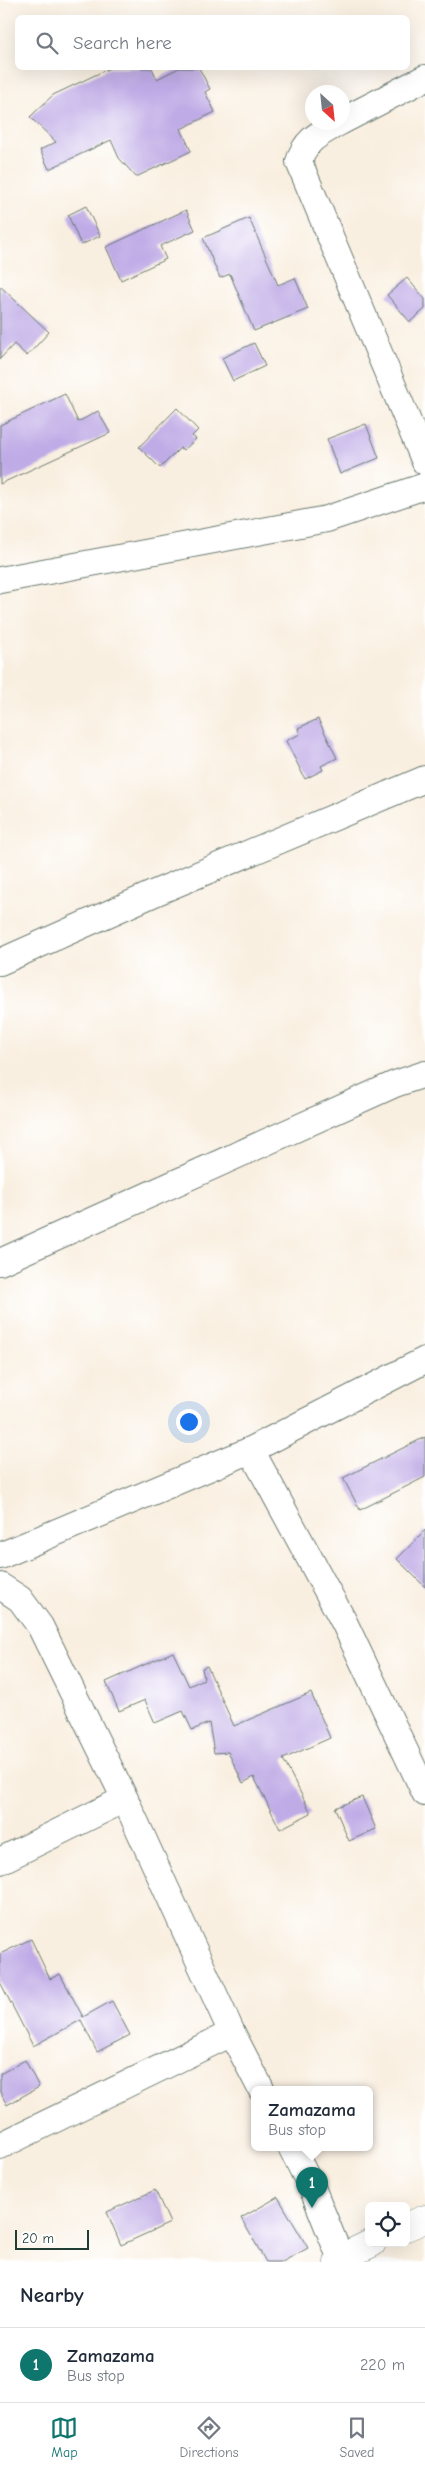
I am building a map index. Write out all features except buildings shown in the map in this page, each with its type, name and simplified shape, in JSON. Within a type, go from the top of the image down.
[{"type":"street","points":[[350,117],[425,78]]},
{"type":"street","points":[[326,130],[314,136],[302,150],[299,162],[425,462]]},
{"type":"street","points":[[0,580],[327,519],[425,486]]},
{"type":"street","points":[[0,962],[157,892],[425,779]]},
{"type":"street","points":[[0,1262],[395,1084],[425,1074]]},
{"type":"street","points":[[0,1556],[251,1450],[425,1360]]},
{"type":"street","points":[[251,1450],[344,1622],[425,1793]]},
{"type":"street","points":[[0,1586],[20,1599],[40,1626],[125,1799],[232,2033],[259,2086]]},
{"type":"street","points":[[0,1861],[125,1799]]},
{"type":"street","points":[[0,2146],[232,2033]]},
{"type":"street","points":[[293,2151],[313,2190],[341,2261],[365,2247]]},
{"type":"street","points":[[410,2225],[425,2219]]},
{"type":"place","name":"Zamazama","points":[[312,2208]]}]
